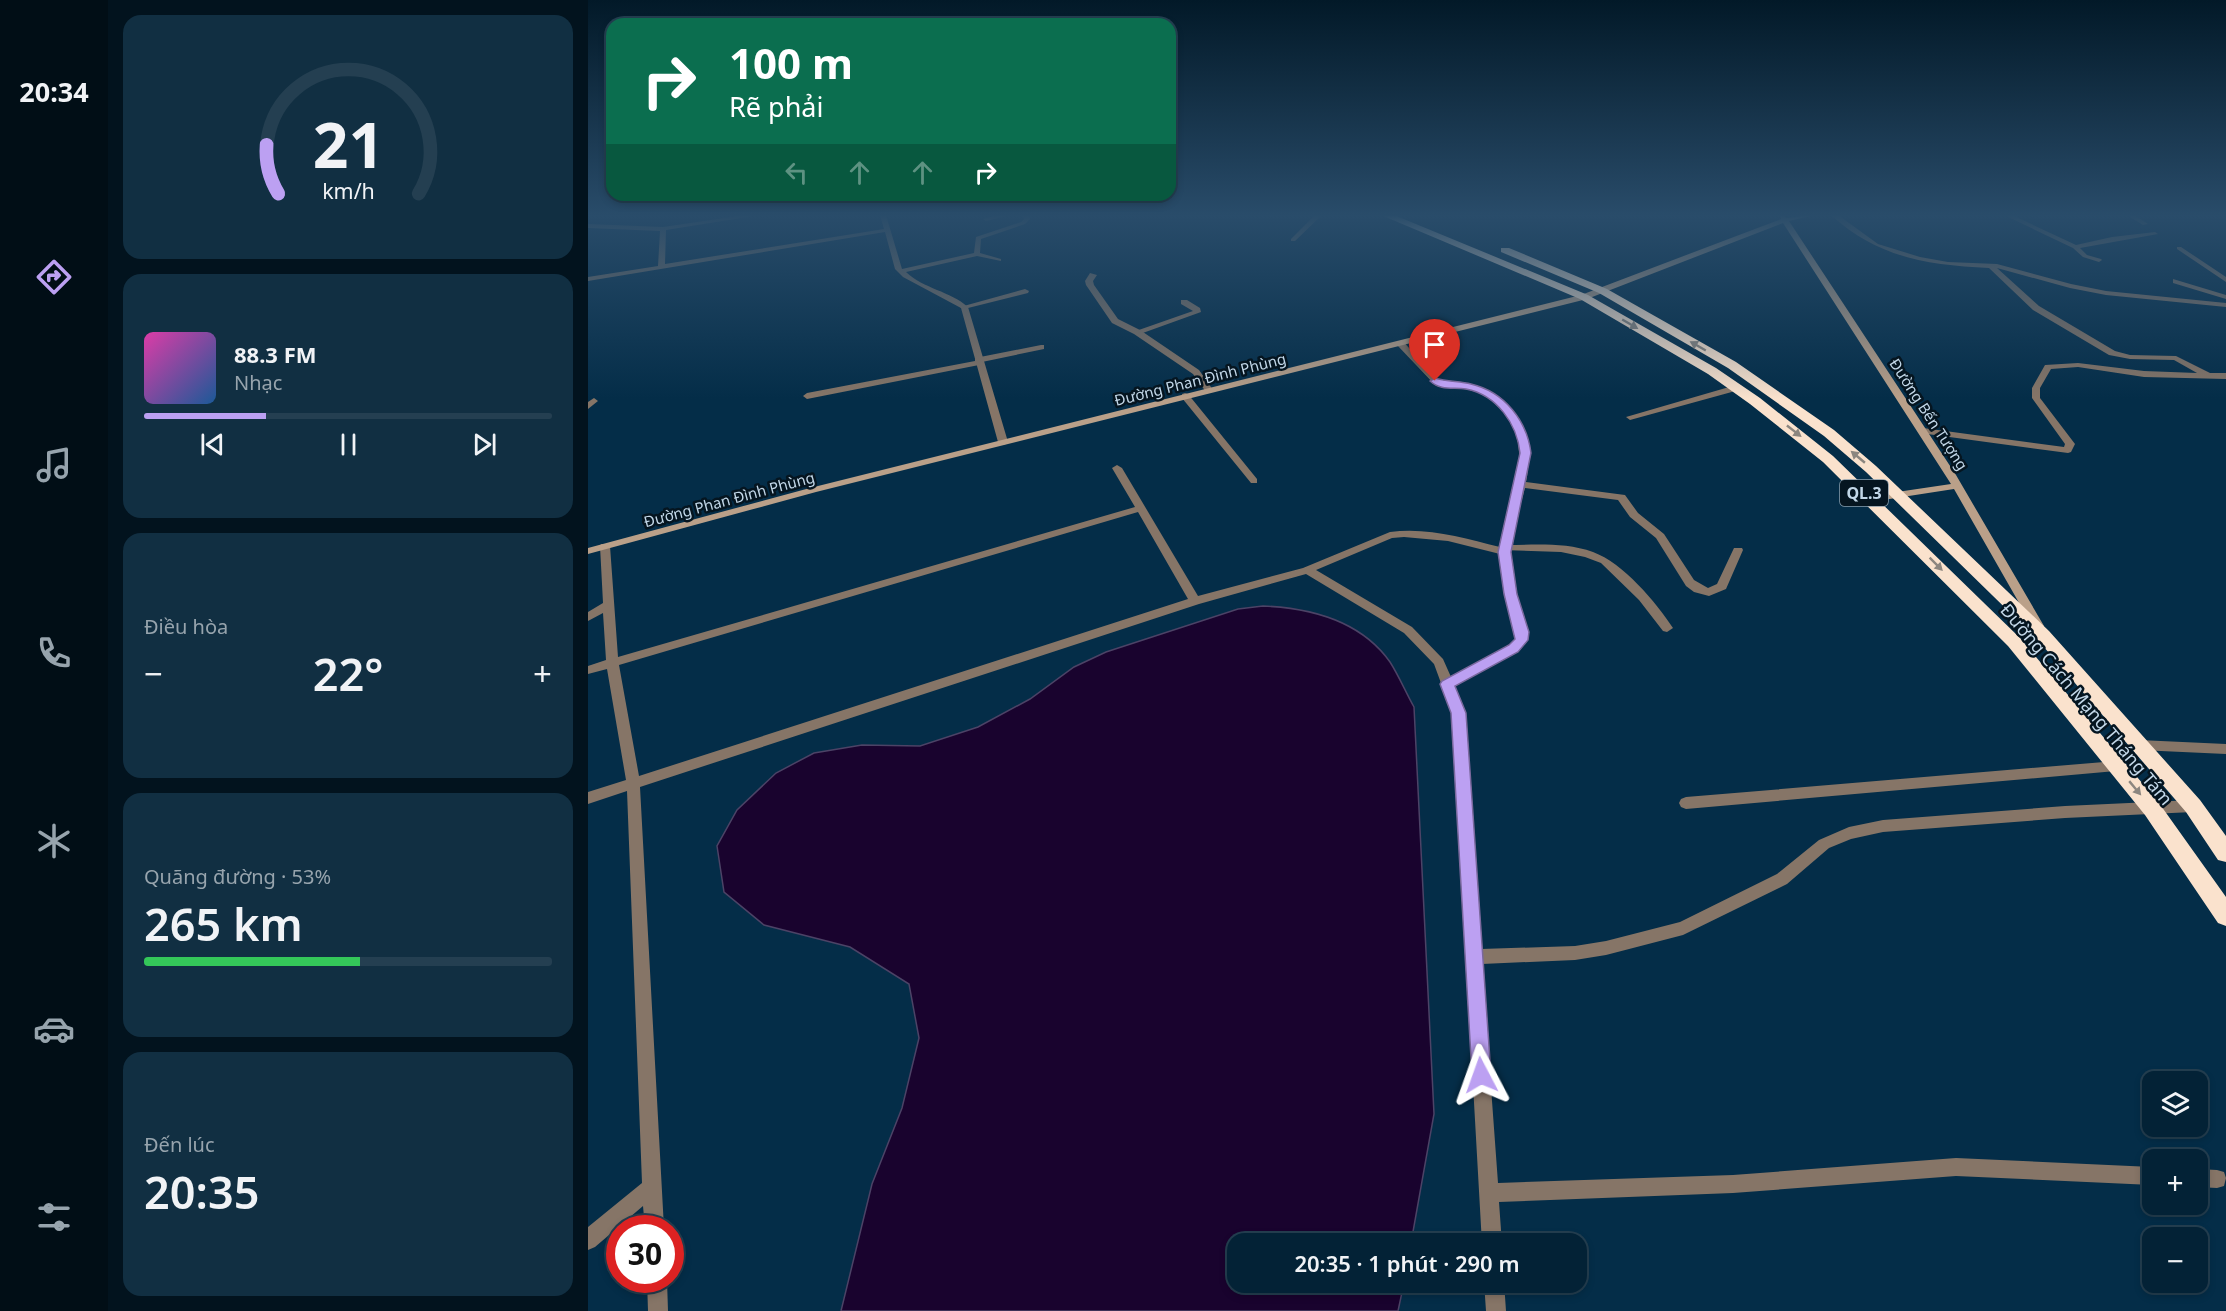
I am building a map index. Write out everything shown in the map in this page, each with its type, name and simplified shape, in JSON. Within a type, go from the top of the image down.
[{"type":"highway","name":"Đường Cách Mạng Tháng Tám","points":[[1534,276],[1584,297],[1712,372],[1828,459],[2014,642],[2152,808],[2226,915]]},
{"type":"highway","name":"Đường Cách Mạng Tháng Tám","points":[[1570,276],[1603,291],[1732,365],[1830,433],[1898,494],[2043,635],[2193,806],[2226,853]]},
{"type":"street","points":[[588,279],[605,276]]},
{"type":"street","points":[[907,276],[948,296],[964,307],[978,361],[1004,442]]},
{"type":"street","points":[[1093,276],[1089,281],[1090,285],[1110,316],[1196,372],[1209,390]]},
{"type":"street","name":"Đường Phan Đình Phùng","points":[[588,551],[1004,442],[1584,297],[1639,276]]},
{"type":"street","name":"Đường Bến Tượng","points":[[1822,276],[1957,486],[2043,635]]},
{"type":"street","points":[[2000,276],[2014,291],[2036,308],[2112,353],[2130,357],[2176,358],[2208,375]]},
{"type":"street","points":[[2033,276],[2106,293],[2226,305]]},
{"type":"street","points":[[2176,281],[2226,297]]},
{"type":"street","points":[[964,307],[1025,291]]},
{"type":"street","points":[[1137,332],[1197,312],[1184,302]]},
{"type":"street","points":[[1400,343],[1439,384],[1478,389],[1489,394],[1508,410],[1524,437],[1526,453],[1505,550],[1510,594],[1522,632],[1522,640],[1513,649],[1447,684]]},
{"type":"street","points":[[807,396],[1041,347]]},
{"type":"street","points":[[1923,431],[2068,450],[2070,444],[2036,398],[2036,388],[2048,368],[2078,365],[2144,374],[2226,376]]},
{"type":"street","points":[[1630,417],[1736,388]]},
{"type":"street","points":[[1185,396],[1254,481]]},
{"type":"street","points":[[1117,468],[1195,601]]},
{"type":"street","points":[[1520,483],[1621,497],[1634,514],[1660,536],[1690,583],[1702,591],[1716,591],[1722,586],[1738,550]]},
{"type":"street","points":[[1870,499],[1957,486]]},
{"type":"street","points":[[588,670],[1139,509]]},
{"type":"street","points":[[588,798],[1195,601],[1307,570],[1390,535],[1401,533],[1442,537],[1505,550],[1561,549],[1588,554],[1605,561],[1643,597],[1666,628]]},
{"type":"street","points":[[605,546],[612,662],[633,782],[653,1215]]},
{"type":"street","points":[[1307,570],[1408,630],[1439,662],[1458,713],[1491,1233]]},
{"type":"street","points":[[588,617],[609,604]]},
{"type":"street","points":[[2139,745],[2226,749]]},
{"type":"street","points":[[1686,803],[2116,766]]},
{"type":"street","points":[[1474,957],[1575,953],[1606,948],[1683,928],[1782,879],[1824,844],[1849,833],[1883,826],[2065,812],[2193,806]]},
{"type":"street","points":[[1488,1193],[1732,1184],[1956,1167],[2142,1176]]},
{"type":"street","points":[[2208,1179],[2217,1179]]},
{"type":"street","points":[[588,1240],[652,1187]]},
{"type":"street","points":[[657,1293],[658,1311]]},
{"type":"street","points":[[1495,1293],[1496,1311]]},
{"type":"shaded area","points":[[1263,606],[1281,607],[1333,619],[1349,627],[1365,636],[1390,662],[1414,707],[1434,1114],[1413,1233],[1227,1233],[1227,1293],[1402,1293],[1398,1311],[841,1311],[872,1184],[902,1108],[919,1038],[909,984],[850,947],[764,925],[724,892],[717,846],[737,810],[776,773],[814,753],[862,745],[920,746],[978,727],[1030,699],[1074,667],[1106,652],[1238,609]]},
{"type":"route","points":[[1435,381],[1442,385],[1478,389],[1489,394],[1508,410],[1518,424],[1524,437],[1526,453],[1504,552],[1510,594],[1522,632],[1522,640],[1513,649],[1447,684],[1458,713],[1481,1075]]}]
